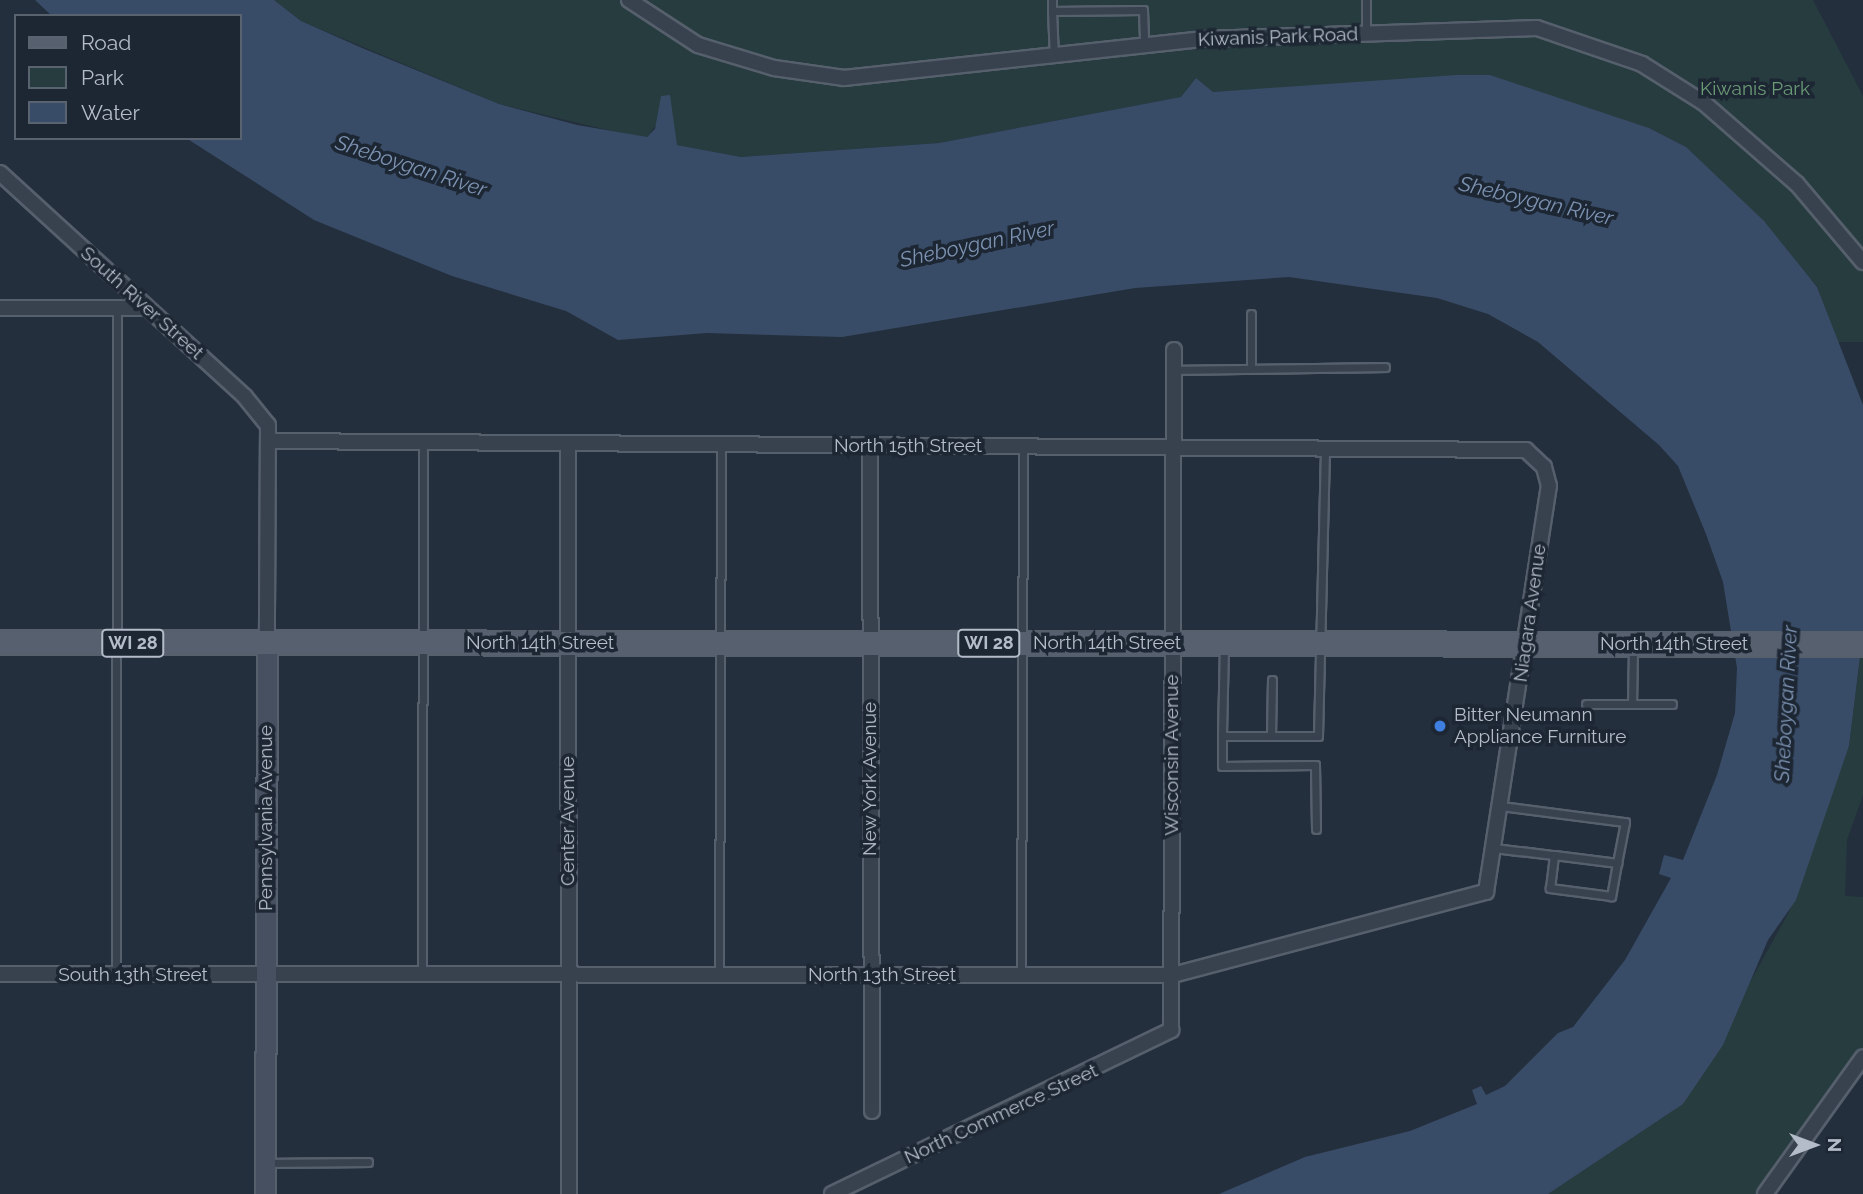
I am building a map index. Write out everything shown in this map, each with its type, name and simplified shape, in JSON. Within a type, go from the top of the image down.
[{"type":"main road","name":"WI 28","points":[[0,642],[267,643]]},
{"type":"main road","name":"North 14th Street","points":[[267,643],[1863,644]]},
{"type":"street","name":"Kiwanis Park Road","points":[[629,0],[698,44],[810,75],[878,79],[1144,47],[1366,34],[1537,28],[1642,64],[1746,136],[1863,261]]},
{"type":"street","name":"South River Street","points":[[0,173],[245,397],[272,442]]},
{"type":"street","points":[[0,308],[147,309]]},
{"type":"street","name":"Wisconsin Avenue","points":[[1168,1033],[1173,975],[1174,350]]},
{"type":"street","name":"North 15th Street","points":[[272,442],[568,447],[1515,448],[1539,461]]},
{"type":"street","name":"Pennsylvania Avenue","points":[[265,1194],[267,643],[272,442]]},
{"type":"street","name":"New York Avenue","points":[[870,446],[872,1111]]},
{"type":"street","name":"Center Avenue","points":[[568,447],[569,1194]]},
{"type":"street","name":"Niagara Avenue","points":[[1486,892],[1549,486],[1539,461]]},
{"type":"street","name":"North 13th Street","points":[[266,975],[1173,975],[1486,892]]},
{"type":"street","name":"South 13th Street","points":[[0,975],[266,975]]},
{"type":"street","name":"North Commerce Street","points":[[832,1194],[1168,1033]]},
{"type":"street","points":[[1765,1194],[1863,1057]]},
{"type":"lane","points":[[1052,0],[1055,59]]},
{"type":"lane","points":[[1144,0],[1144,47]]},
{"type":"lane","points":[[1366,34],[1367,0]]},
{"type":"lane","points":[[1052,11],[1143,10]]},
{"type":"lane","points":[[116,975],[117,307]]},
{"type":"lane","points":[[1251,314],[1251,369]]},
{"type":"lane","points":[[1173,370],[1385,367]]},
{"type":"lane","points":[[422,976],[423,444]]},
{"type":"lane","points":[[1021,975],[1023,446]]},
{"type":"lane","points":[[719,976],[721,447]]},
{"type":"lane","points":[[1222,736],[1318,736],[1325,447]]},
{"type":"lane","points":[[1224,643],[1222,766],[1315,765],[1317,830]]},
{"type":"lane","points":[[1632,704],[1633,644]]},
{"type":"lane","points":[[1271,736],[1272,680]]},
{"type":"lane","points":[[1586,704],[1672,704]]},
{"type":"lane","points":[[1501,806],[1625,822],[1611,895],[1550,888],[1554,855]]},
{"type":"lane","points":[[1494,848],[1617,863]]},
{"type":"lane","points":[[265,1163],[368,1162]]},
{"type":"green space","name":"Kiwanis Park","points":[[274,0],[1813,0],[1863,96],[1863,342],[1837,342],[1817,286],[1686,147],[1649,128],[1490,75],[1213,92],[1196,78],[1181,97],[939,143],[741,157],[677,145],[670,106],[647,137],[637,137],[499,104],[301,21]]},
{"type":"green space","points":[[1863,632],[1863,795],[1847,840],[1845,896],[1863,897],[1863,1057],[1762,1194],[1548,1194],[1674,1110],[1754,975],[1789,912],[1849,746]]},
{"type":"water","name":"Sheboygan River","points":[[35,0],[274,0],[301,21],[362,48],[499,104],[577,125],[647,137],[655,129],[661,96],[670,95],[677,145],[741,157],[939,143],[1181,97],[1196,78],[1213,92],[1456,75],[1490,75],[1649,128],[1686,147],[1764,221],[1817,287],[1863,405],[1863,632],[1849,746],[1796,900],[1768,940],[1723,1045],[1683,1104],[1548,1194],[1219,1194],[1305,1157],[1410,1131],[1477,1104],[1472,1090],[1481,1086],[1486,1095],[1505,1086],[1558,1033],[1573,1027],[1625,960],[1671,878],[1659,874],[1664,855],[1683,860],[1717,775],[1735,713],[1737,668],[1723,582],[1678,466],[1659,445],[1538,342],[1488,314],[1437,298],[1289,277],[1135,288],[842,337],[707,333],[618,340],[566,311],[452,276],[314,220],[189,140],[242,140],[242,14],[50,14]]},
{"type":"place","name":"Bitter Neumann Appliance Furniture","points":[[1440,726]]}]
